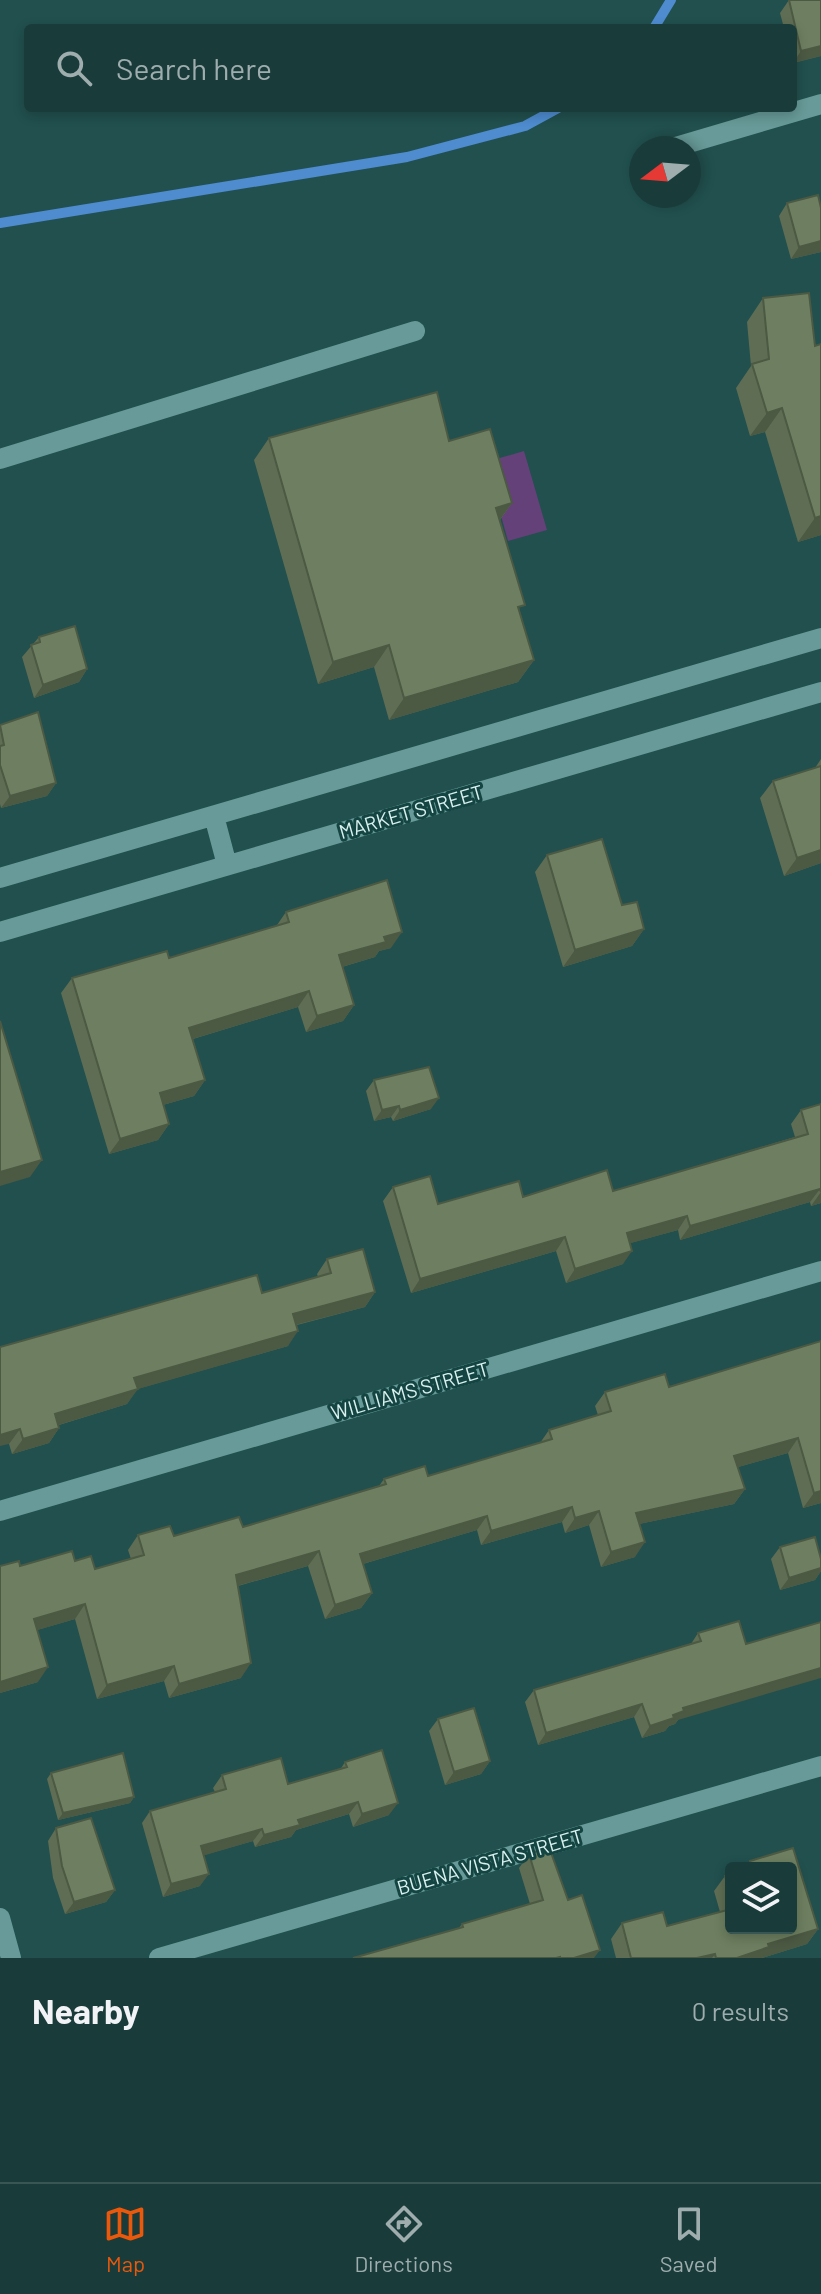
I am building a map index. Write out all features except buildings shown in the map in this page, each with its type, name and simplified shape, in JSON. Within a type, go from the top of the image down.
[{"type":"street","points":[[797,111],[821,104]]},
{"type":"street","points":[[701,139],[794,112]]},
{"type":"street","points":[[0,459],[415,331]]},
{"type":"street","points":[[0,878],[821,638]]},
{"type":"street","name":"MARKET STREET","points":[[0,932],[821,692]]},
{"type":"street","points":[[214,816],[227,865]]},
{"type":"street","name":"WILLIAMS STREET","points":[[0,1511],[821,1271]]},
{"type":"street","name":"BUENA VISTA STREET","points":[[159,1958],[821,1766]]},
{"type":"street","points":[[0,1918],[11,1958]]},
{"type":"shaded area","points":[[524,451],[547,530],[508,541],[486,462]]},
{"type":"waterway","points":[[656,24],[671,0]]},
{"type":"waterway","points":[[0,223],[407,157],[525,126],[551,112]]}]
